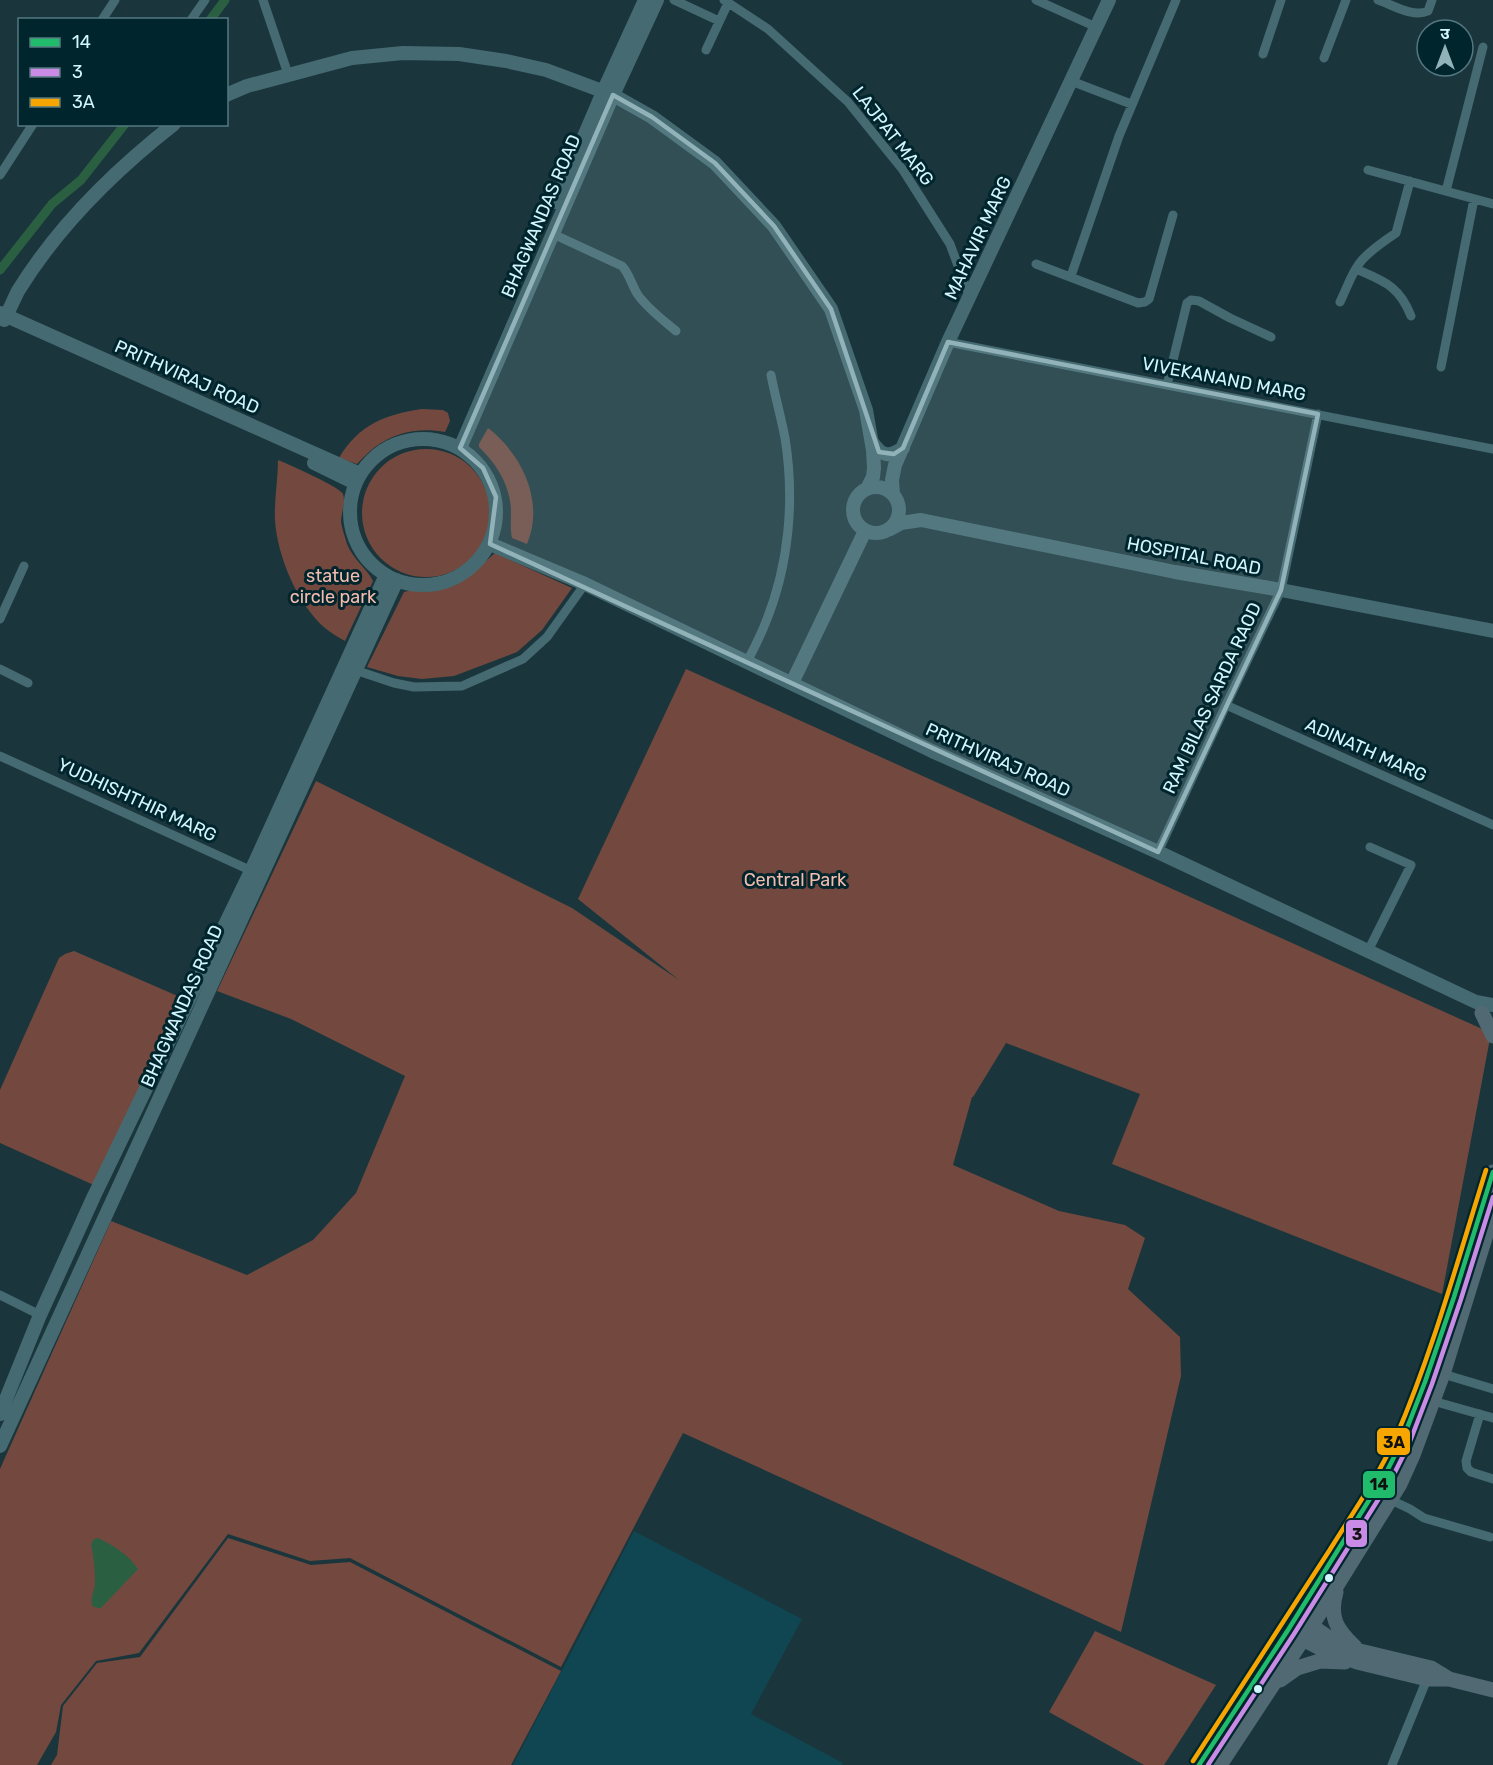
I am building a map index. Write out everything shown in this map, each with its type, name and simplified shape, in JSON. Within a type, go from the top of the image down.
[{"type":"main road","points":[[1486,1010],[1493,1036]]},
{"type":"main road","points":[[1199,1765],[1378,1487],[1402,1441],[1454,1297],[1493,1172]]},
{"type":"main road","points":[[1220,1765],[1307,1633],[1400,1484],[1443,1374],[1493,1212]]},
{"type":"main road","points":[[1339,1580],[1333,1602],[1333,1617],[1342,1635],[1358,1657]]},
{"type":"main road","points":[[1297,1616],[1307,1633],[1324,1650],[1431,1668],[1449,1679]]},
{"type":"main road","points":[[1288,1630],[1307,1633]]},
{"type":"main road","points":[[1267,1695],[1284,1676],[1297,1668],[1320,1661],[1358,1657],[1427,1679],[1449,1679],[1493,1690]]},
{"type":"street","points":[[103,18],[115,0]]},
{"type":"street","points":[[192,18],[206,0]]},
{"type":"street","points":[[262,0],[288,75]]},
{"type":"street","name":"BHAGWANDAS ROAD","points":[[456,446],[553,234],[645,0]]},
{"type":"street","name":"BHAGWANDAS ROAD","points":[[456,446],[608,94],[657,0]]},
{"type":"street","points":[[674,0],[719,21]]},
{"type":"street","points":[[1036,0],[1096,27]]},
{"type":"street","name":"MAHAVIR MARG","points":[[893,494],[892,480],[896,465],[948,342],[1109,0]]},
{"type":"street","points":[[1071,276],[1131,104],[1176,0]]},
{"type":"street","points":[[1263,54],[1281,0]]},
{"type":"street","points":[[1324,58],[1346,0]]},
{"type":"street","points":[[1378,0],[1422,14],[1428,11],[1432,0]]},
{"type":"street","points":[[706,50],[726,1]]},
{"type":"street","name":"LAJPAT MARG","points":[[726,1],[768,29],[848,102],[903,170],[950,244],[970,298]]},
{"type":"street","points":[[1446,191],[1483,47]]},
{"type":"street","points":[[228,94],[247,86],[352,58],[403,53],[459,54],[546,70],[608,94],[652,117],[716,164],[774,226],[831,309],[866,410],[872,442],[873,477],[867,489],[856,498],[853,513],[859,527],[878,534],[890,529],[896,523],[899,508],[893,494],[881,488],[867,489]]},
{"type":"street","points":[[1071,81],[1131,104]]},
{"type":"street","points":[[0,175],[32,126]]},
{"type":"street","points":[[2,319],[57,235],[111,178],[171,126]]},
{"type":"street","points":[[1368,170],[1493,204]]},
{"type":"street","points":[[1340,302],[1363,259],[1380,243],[1396,233],[1410,181]]},
{"type":"street","points":[[1441,367],[1474,199]]},
{"type":"street","points":[[1036,264],[1138,303],[1145,302],[1149,299],[1173,215]]},
{"type":"street","points":[[553,234],[625,268],[639,297],[676,331]]},
{"type":"street","points":[[1356,269],[1388,284],[1407,305],[1411,316]]},
{"type":"street","points":[[1167,385],[1187,303],[1191,300],[1199,301],[1271,337]]},
{"type":"street","name":"PRITHVIRAJ ROAD","points":[[2,319],[266,440],[358,479]]},
{"type":"street","name":"VIVEKANAND MARG","points":[[948,342],[1493,449]]},
{"type":"street","points":[[747,662],[765,624],[780,578],[788,532],[789,485],[785,438],[771,375]]},
{"type":"street","name":"RAM BILAS SARDA RAOD","points":[[1158,852],[1281,591],[1318,414]]},
{"type":"street","points":[[423,438],[456,446],[483,468],[491,482],[496,497],[497,513],[490,543],[476,563],[445,582],[420,585],[391,578],[374,566],[364,555],[354,535],[350,513],[351,498],[358,479],[369,462],[380,452],[401,442],[423,438]]},
{"type":"street","points":[[872,442],[879,452],[885,454],[894,454],[903,448]]},
{"type":"street","points":[[899,508],[921,519]]},
{"type":"street","name":"HOSPITAL ROAD","points":[[890,529],[921,519],[1175,572],[1493,631]]},
{"type":"street","points":[[792,683],[865,531]]},
{"type":"street","name":"PRITHVIRAJ ROAD","points":[[490,543],[585,584],[932,751],[1158,852],[1368,951],[1486,1010]]},
{"type":"street","points":[[0,619],[24,566]]},
{"type":"street","name":"BHAGWANDAS ROAD","points":[[0,1414],[40,1315],[94,1196],[256,873],[355,669],[391,578]]},
{"type":"street","name":"BHAGWANDAS ROAD","points":[[0,1446],[256,873],[391,578]]},
{"type":"street","points":[[355,669],[394,683],[414,687],[462,686],[523,659],[547,637],[585,584]]},
{"type":"street","points":[[0,669],[28,683]]},
{"type":"street","name":"ADINATH MARG","points":[[1226,705],[1493,825]]},
{"type":"street","name":"YUDHISHTHIR MARG","points":[[0,756],[256,873]]},
{"type":"street","points":[[1368,951],[1411,865],[1370,847]]},
{"type":"street","points":[[0,1295],[40,1315]]},
{"type":"street","points":[[1443,1374],[1493,1389]]},
{"type":"street","points":[[1433,1401],[1493,1418]]},
{"type":"street","points":[[1480,1414],[1466,1461],[1467,1467],[1471,1472],[1493,1479]]},
{"type":"street","points":[[1391,1500],[1424,1518],[1490,1537]]},
{"type":"street","points":[[1392,1765],[1427,1679]]},
{"type":"highlighted area","points":[[613,95],[652,117],[715,163],[774,226],[831,309],[879,452],[894,454],[903,448],[948,342],[1318,414],[1281,590],[1158,852],[490,544],[496,497],[483,468],[460,448]]},
{"type":"shaded area","points":[[634,1531],[802,1619],[751,1714],[843,1763],[842,1765],[513,1765]]},
{"type":"shaded area","points":[[98,1538],[120,1551],[138,1569],[101,1608],[92,1605],[95,1585],[91,1544],[94,1539]]},
{"type":"green space","points":[[422,409],[443,410],[448,413],[450,421],[445,432],[426,430],[399,434],[375,447],[357,464],[339,458],[355,437],[374,423],[397,414]]},
{"type":"green space","points":[[488,428],[511,451],[527,480],[532,496],[533,512],[532,528],[527,544],[512,538],[508,491],[497,468],[479,447]]},
{"type":"green space","points":[[426,449],[451,454],[472,467],[485,488],[490,513],[485,538],[472,559],[451,572],[426,577],[401,572],[380,559],[367,538],[362,513],[367,488],[380,467],[401,454]]},
{"type":"green space","name":"statue circle park","points":[[278,460],[324,481],[343,494],[341,522],[347,544],[373,581],[345,641],[327,630],[315,618],[298,593],[285,564],[275,520]]},
{"type":"green space","points":[[495,553],[572,588],[542,630],[517,652],[454,676],[422,679],[398,676],[367,667],[404,592],[442,586],[461,580]]},
{"type":"green space","name":"Central Park","points":[[686,669],[1491,1033],[1442,1294],[1112,1164],[1140,1094],[1006,1043],[972,1097],[953,1165],[1059,1211],[1125,1225],[1145,1238],[1128,1289],[1180,1337],[1181,1376],[1121,1632],[683,1433],[561,1667],[350,1558],[310,1561],[228,1534],[139,1653],[96,1661],[61,1705],[56,1732],[37,1765],[0,1765],[0,1469],[111,1221],[247,1275],[313,1240],[356,1193],[405,1076],[291,1019],[217,991],[316,781],[572,908],[679,980],[578,899]]},
{"type":"green space","points":[[74,951],[180,997],[96,1186],[0,1143],[0,1090],[59,958]]},
{"type":"green space","points":[[228,1538],[311,1565],[350,1562],[561,1671],[511,1765],[51,1765],[57,1755],[63,1706],[97,1663],[140,1657]]},
{"type":"green space","points":[[1095,1631],[1216,1685],[1164,1765],[1144,1765],[1049,1712]]},
{"type":"waterway","points":[[212,18],[225,0]]},
{"type":"waterway","points":[[0,270],[52,204],[81,180],[123,126]]},
{"type":"transit line","name":"3A","points":[[1193,1761],[1356,1509],[1389,1452],[1433,1338],[1486,1170]]},
{"type":"transit line","name":"14","points":[[1199,1765],[1288,1630],[1386,1473],[1402,1441],[1454,1297],[1493,1172]]},
{"type":"transit line","name":"3","points":[[1208,1765],[1294,1634],[1393,1476],[1409,1444],[1432,1384],[1493,1197]]}]
